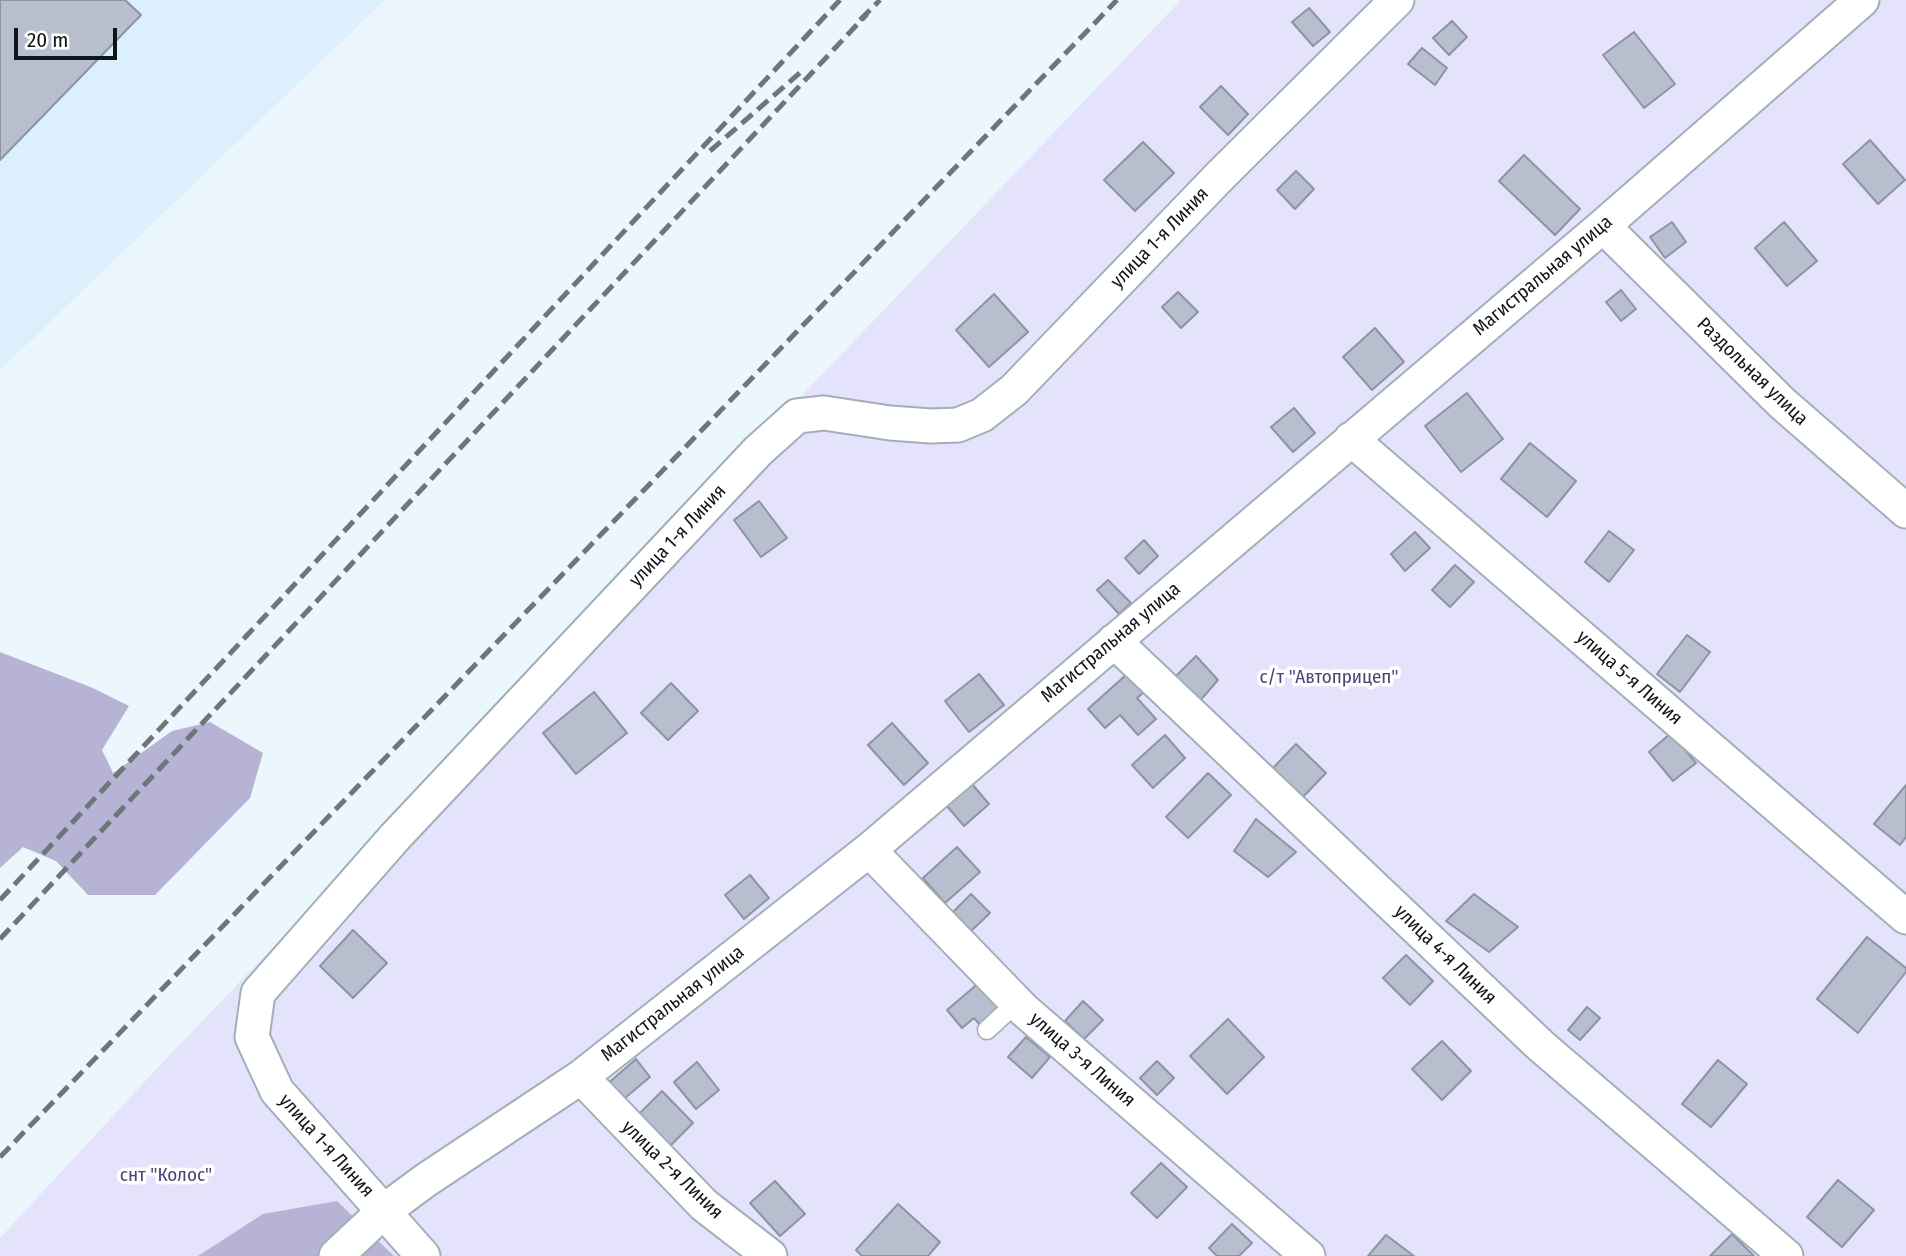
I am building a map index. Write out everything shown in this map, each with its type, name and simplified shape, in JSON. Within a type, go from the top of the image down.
[{"type":"street","name":"улица 1-я Линия","points":[[423,1256],[277,1091],[252,1037],[258,993],[404,827],[758,451],[797,416],[824,413],[931,426],[958,425],[982,415],[1014,390],[1219,177],[1398,0]]},
{"type":"street","name":"Магистральная улица","points":[[336,1256],[384,1211],[581,1077],[869,850],[1603,226],[1862,0]]},
{"type":"street","name":"Раздольная улица","points":[[1603,226],[1782,403],[1906,511]]},
{"type":"street","name":"улица 5-я Линия","points":[[1351,439],[1906,917]]},
{"type":"street","name":"улица 4-я Линия","points":[[1114,641],[1541,1046],[1787,1256]]},
{"type":"street","name":"улица 3-я Линия","points":[[869,850],[1017,1002],[1308,1256]]},
{"type":"street","name":"улица 2-я Линия","points":[[581,1077],[704,1205],[770,1256]]},
{"type":"lane","points":[[988,1030],[1017,1002]]},
{"type":"shaded area","points":[[0,0],[385,0],[0,370]]},
{"type":"shaded area","points":[[0,652],[93,688],[129,706],[102,750],[113,773],[172,731],[210,722],[263,753],[250,798],[155,895],[88,895],[56,861],[23,847],[0,868]]},
{"type":"shaded area","points":[[337,1201],[394,1256],[198,1256],[263,1214]]},
{"type":"green space","name":"с/т \"Автоприцеп\"","points":[[1181,0],[1906,0],[1906,1256],[0,1256],[0,1238],[162,1063]]},
{"type":"building","points":[[0,0],[125,0],[141,15],[0,160]]},
{"type":"building","points":[[1309,8],[1330,32],[1313,46],[1292,22]]},
{"type":"building","points":[[1452,21],[1467,37],[1449,55],[1433,38]]},
{"type":"building","points":[[1634,32],[1675,84],[1644,108],[1603,55]]},
{"type":"building","points":[[1422,48],[1447,68],[1435,85],[1408,64]]},
{"type":"building","points":[[1221,86],[1248,114],[1228,135],[1200,107]]},
{"type":"building","points":[[1870,140],[1905,180],[1878,204],[1843,164]]},
{"type":"building","points":[[1143,142],[1174,173],[1135,211],[1104,180]]},
{"type":"building","points":[[1524,155],[1580,209],[1555,235],[1499,181]]},
{"type":"building","points":[[1296,171],[1314,189],[1295,209],[1277,190]]},
{"type":"building","points":[[1672,222],[1686,242],[1665,258],[1650,237]]},
{"type":"building","points":[[1784,222],[1817,261],[1787,286],[1755,248]]},
{"type":"building","points":[[1621,290],[1636,309],[1621,321],[1606,302]]},
{"type":"building","points":[[1178,292],[1198,312],[1181,328],[1162,307]]},
{"type":"building","points":[[994,294],[1028,332],[989,367],[956,330]]},
{"type":"building","points":[[1375,328],[1404,362],[1372,390],[1343,357]]},
{"type":"building","points":[[1467,393],[1503,439],[1461,472],[1425,426]]},
{"type":"building","points":[[1294,408],[1315,433],[1293,452],[1271,427]]},
{"type":"building","points":[[1530,443],[1576,481],[1547,517],[1501,479]]},
{"type":"building","points":[[759,501],[787,538],[761,557],[734,520]]},
{"type":"building","points":[[1609,531],[1634,550],[1609,582],[1585,562]]},
{"type":"building","points":[[1415,532],[1430,548],[1405,571],[1391,554]]},
{"type":"building","points":[[1144,540],[1158,556],[1139,574],[1125,558]]},
{"type":"building","points":[[1455,565],[1474,582],[1450,607],[1432,590]]},
{"type":"building","points":[[1108,580],[1131,603],[1119,614],[1097,590]]},
{"type":"building","points":[[1687,635],[1710,652],[1680,692],[1657,674]]},
{"type":"building","points":[[1196,656],[1218,680],[1197,704],[1172,680]]},
{"type":"building","points":[[979,674],[1004,705],[969,732],[945,701]]},
{"type":"building","points":[[1127,674],[1143,693],[1137,698],[1156,719],[1138,735],[1120,715],[1105,728],[1088,709]]},
{"type":"building","points":[[671,683],[698,711],[668,740],[641,713]]},
{"type":"building","points":[[594,692],[627,733],[576,774],[543,733]]},
{"type":"building","points":[[892,723],[928,763],[904,785],[868,745]]},
{"type":"building","points":[[1671,733],[1696,763],[1673,781],[1649,752]]},
{"type":"building","points":[[1165,735],[1185,758],[1153,788],[1132,765]]},
{"type":"building","points":[[1296,744],[1326,773],[1301,799],[1271,770]]},
{"type":"building","points":[[1208,773],[1231,795],[1188,838],[1166,817]]},
{"type":"building","points":[[972,784],[989,804],[964,826],[946,805]]},
{"type":"building","points":[[1906,785],[1906,837],[1900,845],[1874,824]]},
{"type":"building","points":[[1256,819],[1296,852],[1268,877],[1234,851]]},
{"type":"building","points":[[957,847],[980,872],[945,903],[923,878]]},
{"type":"building","points":[[750,875],[769,898],[744,919],[725,895]]},
{"type":"building","points":[[971,894],[990,913],[970,932],[952,913]]},
{"type":"building","points":[[1474,894],[1518,927],[1489,952],[1446,921]]},
{"type":"building","points":[[353,930],[387,963],[353,998],[320,966]]},
{"type":"building","points":[[1867,937],[1906,968],[1906,972],[1858,1033],[1817,999]]},
{"type":"building","points":[[1406,955],[1433,981],[1410,1005],[1383,978]]},
{"type":"building","points":[[981,981],[1003,1007],[981,1026],[974,1018],[962,1028],[947,1010]]},
{"type":"building","points":[[1083,1001],[1103,1020],[1084,1039],[1065,1021]]},
{"type":"building","points":[[1587,1007],[1600,1018],[1580,1040],[1568,1030]]},
{"type":"building","points":[[1228,1019],[1264,1057],[1227,1094],[1190,1056]]},
{"type":"building","points":[[1026,1037],[1050,1057],[1032,1078],[1008,1057]]},
{"type":"building","points":[[1442,1041],[1471,1071],[1442,1100],[1412,1069]]},
{"type":"building","points":[[636,1059],[650,1077],[619,1103],[605,1086]]},
{"type":"building","points":[[1718,1060],[1747,1084],[1711,1127],[1682,1104]]},
{"type":"building","points":[[1157,1061],[1174,1078],[1157,1095],[1140,1078]]},
{"type":"building","points":[[697,1062],[719,1090],[696,1109],[674,1082]]},
{"type":"building","points":[[662,1091],[693,1123],[670,1146],[639,1114]]},
{"type":"building","points":[[1161,1163],[1187,1187],[1157,1218],[1131,1193]]},
{"type":"building","points":[[1838,1180],[1874,1210],[1842,1247],[1807,1217]]},
{"type":"building","points":[[775,1181],[805,1214],[780,1236],[750,1203]]},
{"type":"building","points":[[898,1204],[940,1242],[928,1256],[862,1256],[856,1250]]},
{"type":"building","points":[[1232,1224],[1252,1243],[1239,1256],[1217,1256],[1209,1248]]},
{"type":"building","points":[[1732,1234],[1754,1256],[1710,1256]]},
{"type":"building","points":[[1386,1235],[1414,1256],[1368,1256]]},
{"type":"railway","points":[[0,900],[840,0]]},
{"type":"railway","points":[[860,20],[880,0]]},
{"type":"railway","points":[[0,1157],[1117,0]]},
{"type":"railway","points":[[0,939],[867,14]]},
{"type":"railway","points":[[710,151],[802,71]]},
{"type":"park label","name":"снт \"Колос\"","points":[[166,1176]]}]
